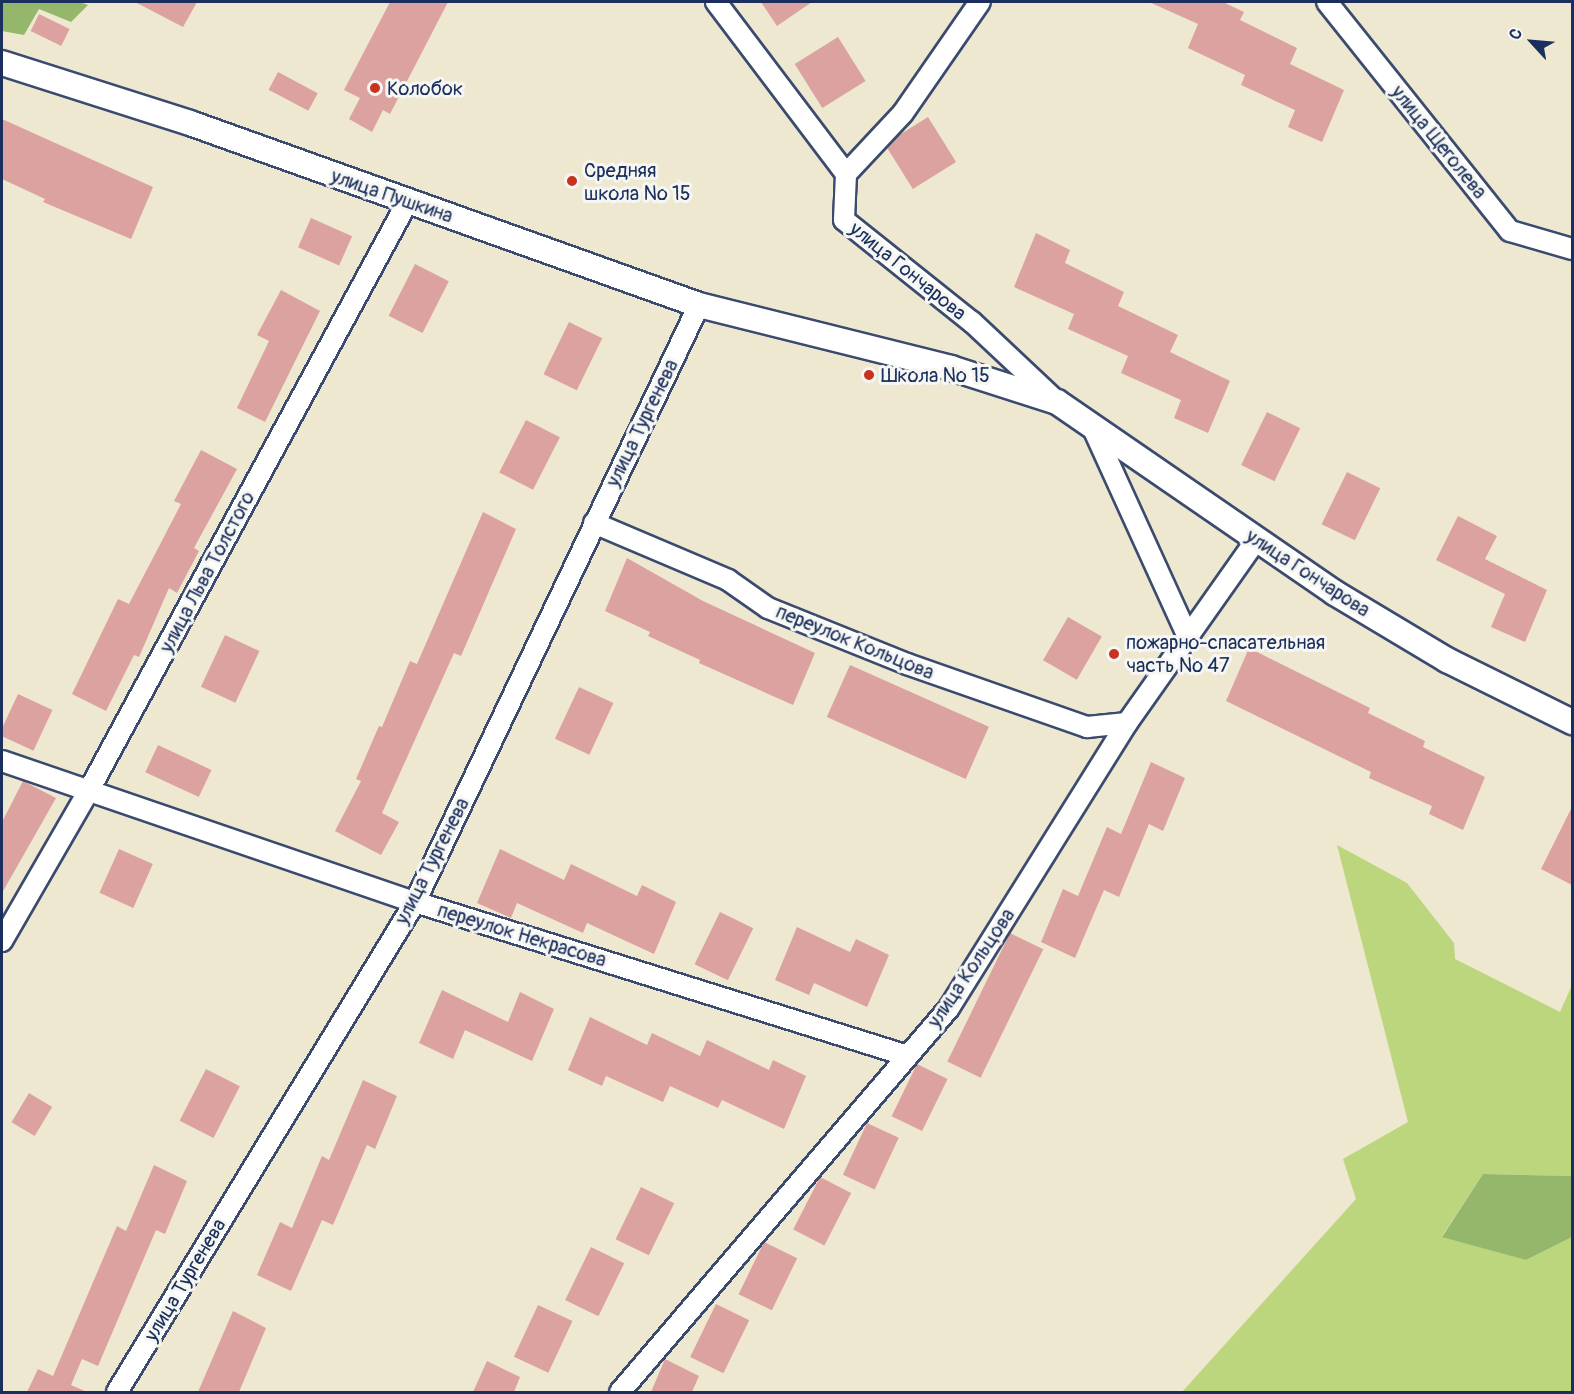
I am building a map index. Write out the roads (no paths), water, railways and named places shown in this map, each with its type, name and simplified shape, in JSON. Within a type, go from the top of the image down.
[{"type":"street","points":[[716,2],[846,174],[903,113],[980,2]]},
{"type":"street","name":"улица Щеголева","points":[[1327,2],[1510,231],[1572,249]]},
{"type":"street","name":"улица Пушкина","points":[[2,63],[190,123],[699,305],[784,329]]},
{"type":"street","name":"улица Гончарова","points":[[846,174],[844,220],[972,322],[1057,402],[1089,421],[1335,593],[1447,660],[1572,722]]},
{"type":"street","name":"улица Льва Толстого","points":[[2,941],[88,792],[408,201]]},
{"type":"street","name":"улица Тургенева","points":[[117,1392],[415,902],[699,305]]},
{"type":"street","name":"улица Гончарова","points":[[784,329],[951,368],[1057,402]]},
{"type":"street","points":[[1089,421],[1188,637]]},
{"type":"street","name":"переулок Кольцова","points":[[594,523],[728,580],[768,608],[907,664],[1087,727],[1127,723]]},
{"type":"street","name":"улица Кольцова","points":[[620,1392],[949,1008],[1127,723],[1257,539]]},
{"type":"street","name":"переулок Некрасова","points":[[2,761],[415,902],[908,1056]]},
{"type":"place","name":"Колобок","points":[[375,88]]},
{"type":"place","name":"Средняя школа № 15","points":[[572,181]]},
{"type":"place","name":"Школа № 15","points":[[869,375]]},
{"type":"place","name":"пожарно-спасательная часть № 47","points":[[1114,654]]}]
